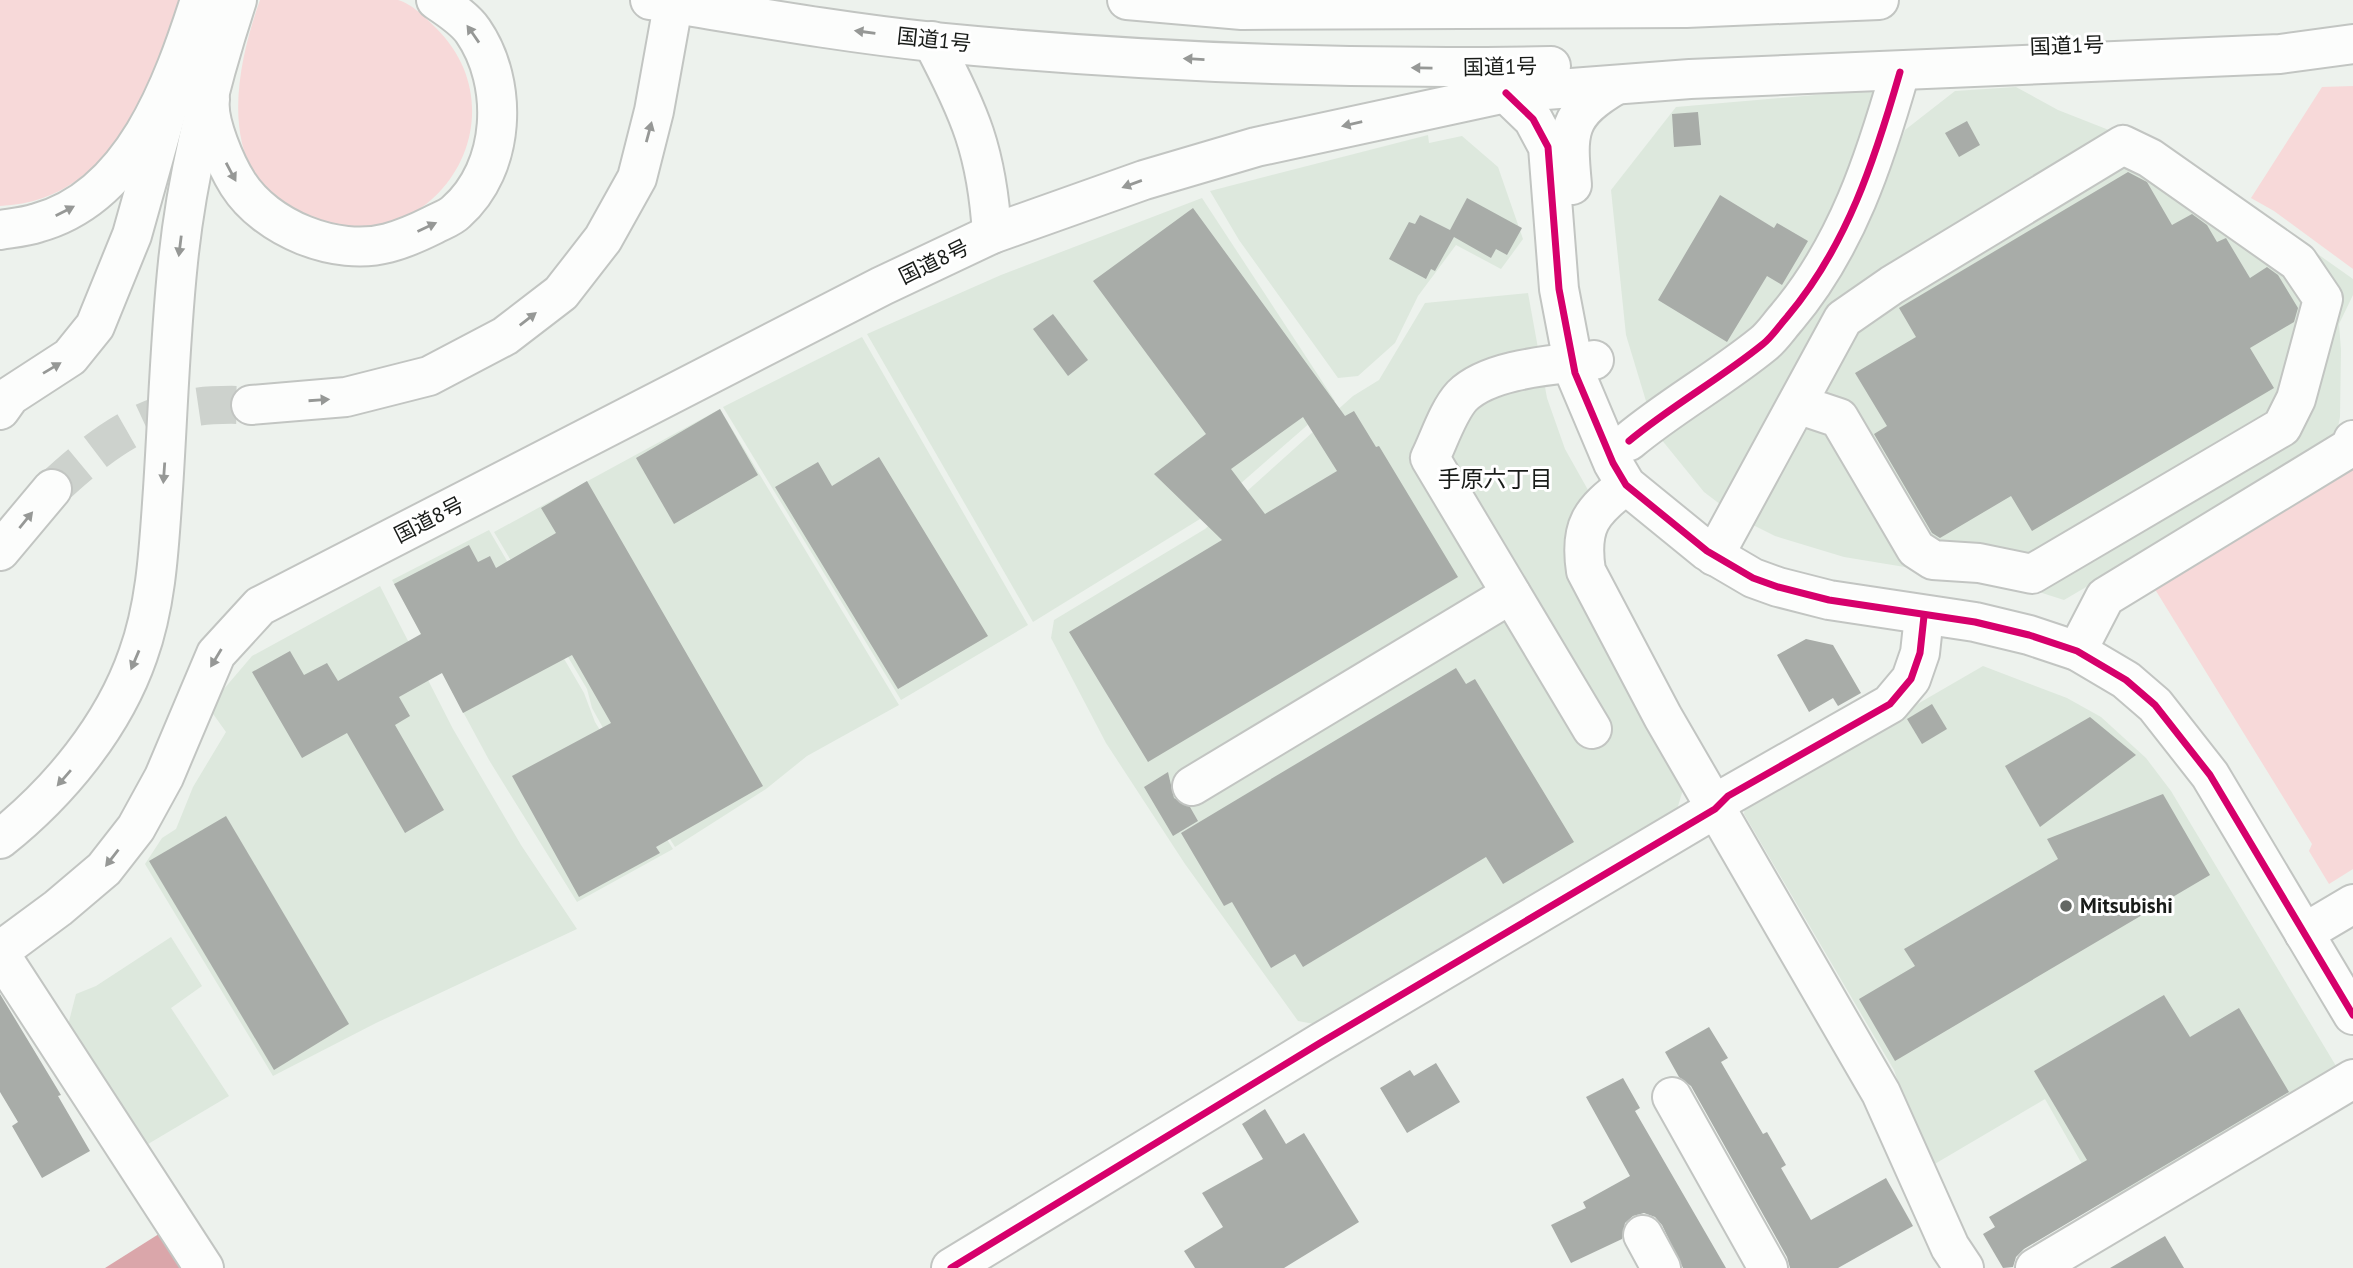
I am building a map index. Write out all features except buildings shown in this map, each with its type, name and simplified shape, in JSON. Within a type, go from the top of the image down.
[{"type":"main road","points":[[0,839],[36,810],[86,752],[138,658],[157,571],[178,262],[198,129],[200,0]]},
{"type":"main road","points":[[0,230],[39,223],[75,206],[103,185],[128,158],[237,0]]},
{"type":"main road","points":[[200,56],[210,104],[229,169],[250,203],[277,223],[321,241],[354,245],[387,244],[456,213],[482,178],[494,146],[499,109],[490,64],[472,29],[436,0]]},
{"type":"main road","points":[[1127,0],[1241,10],[1686,8],[1879,0]]},
{"type":"main road","points":[[251,405],[346,397],[429,376],[505,337],[561,293],[603,239],[637,178],[654,111],[666,1]]},
{"type":"main road","name":"国道1号","points":[[666,1],[932,41],[1513,80],[2353,37]]},
{"type":"main road","points":[[1465,9],[1498,21],[1523,39],[1513,80],[1548,147],[1559,289],[1584,361],[1629,441],[1648,480],[1657,508]]},
{"type":"main road","points":[[932,41],[966,106],[982,153],[992,234]]},
{"type":"main road","points":[[1513,80],[1616,85],[2280,54],[2353,44]]},
{"type":"main road","points":[[0,410],[10,396],[70,357],[95,326],[200,56]]},
{"type":"main road","points":[[1629,441],[1765,343],[1798,304],[1826,261],[1852,213],[1876,157],[1900,72]]},
{"type":"main road","name":"国道8号","points":[[0,953],[104,869],[136,828],[164,777],[216,654],[260,606],[883,286],[992,234],[1144,180],[1256,147],[1513,80]]},
{"type":"main road","points":[[1616,85],[1592,99],[1577,117],[1568,139],[1584,361],[1592,418],[1626,485],[1714,556],[1779,587],[1924,616],[1973,621],[2077,651],[2126,680],[2155,705],[2210,775],[2353,1015]]},
{"type":"main road","points":[[1714,556],[1843,319],[1892,285],[2123,145],[2150,158],[2298,262],[2323,299],[2297,399],[2282,426],[2032,574],[1985,565],[1933,560],[1916,549],[1839,418],[1797,404]]},
{"type":"main road","points":[[1584,361],[1479,382],[1460,398],[1430,458],[1592,729]]},
{"type":"main road","points":[[2077,651],[2105,597],[2351,447],[2353,440]]},
{"type":"main road","points":[[1626,485],[1599,505],[1587,526],[1582,544],[1586,570],[1715,809],[1881,1093],[1950,1247],[1964,1268]]},
{"type":"main road","points":[[0,551],[51,489]]},
{"type":"main road","points":[[1973,621],[1985,565]]},
{"type":"main road","points":[[1192,786],[1511,594]]},
{"type":"main road","points":[[951,1268],[1320,1043],[1715,809],[1728,796],[1890,704],[1911,679],[1920,653],[1924,616]]},
{"type":"main road","points":[[2304,933],[2353,904]]},
{"type":"main road","points":[[0,953],[204,1268]]},
{"type":"main road","points":[[2035,1268],[2353,1079]]},
{"type":"main road","points":[[1672,1097],[1768,1268]]},
{"type":"main road","points":[[1643,1235],[1661,1268]]},
{"type":"shaded area","points":[[0,0],[184,0],[168,55],[155,87],[104,155],[91,169],[60,191],[22,203],[0,206]]},
{"type":"shaded area","points":[[260,0],[398,0],[413,8],[436,28],[461,62],[471,98],[470,135],[457,168],[434,197],[404,218],[368,228],[326,225],[303,220],[293,214],[255,176],[245,153],[239,128],[238,102],[246,49]]},
{"type":"shaded area","points":[[2353,86],[2353,269],[2274,211],[2251,198],[2322,87]]},
{"type":"shaded area","points":[[2016,87],[2058,110],[2147,145],[2295,238],[2353,279],[2353,295],[2339,324],[2340,417],[2337,432],[2328,445],[2064,600],[2020,586],[1844,557],[1775,536],[1737,517],[1704,492],[1661,439],[1770,361],[1803,328],[1839,276],[1876,203],[1905,130],[1955,91]]},
{"type":"shaded area","points":[[1873,90],[1876,108],[1857,162],[1803,272],[1773,312],[1649,411],[1626,335],[1611,190],[1676,107]]},
{"type":"shaded area","points":[[1428,135],[1429,143],[1462,136],[1498,167],[1523,239],[1501,269],[1456,245],[1418,296],[1395,343],[1358,376],[1338,378],[1239,240],[1210,191]]},
{"type":"shaded area","points":[[1202,198],[1335,401],[1200,519],[1033,622],[867,334],[1001,275]]},
{"type":"shaded area","points":[[1528,293],[1547,398],[1565,449],[1588,490],[1570,527],[1684,786],[1676,813],[1314,1024],[1298,1021],[1185,864],[1106,743],[1051,638],[1054,620],[1205,529],[1353,396],[1379,380],[1425,303]]},
{"type":"shaded area","points":[[862,337],[1028,625],[901,700],[723,407]]},
{"type":"shaded area","points":[[720,409],[899,705],[807,756],[766,789],[675,847],[629,775],[592,708],[587,689],[494,532]]},
{"type":"shaded area","points":[[2353,466],[2353,869],[2329,884],[2309,851],[2312,844],[2153,586]]},
{"type":"shaded area","points":[[489,530],[584,693],[595,722],[673,849],[577,902],[489,760],[392,580]]},
{"type":"shaded area","points":[[380,586],[453,729],[521,845],[577,929],[376,1023],[273,1076],[145,864],[162,838],[176,829],[193,787],[226,732],[211,711],[223,690],[252,656]]},
{"type":"shaded area","points":[[1983,666],[2067,698],[2101,717],[2146,758],[2171,791],[2342,1076],[2118,1207],[2103,1201],[2045,1099],[1933,1165],[1912,1124],[1894,1070],[1744,814],[1745,804]]},
{"type":"shaded area","points":[[171,937],[202,986],[171,1008],[229,1096],[143,1147],[67,1029],[76,994],[96,986]]},
{"type":"shaded area","points":[[162,1232],[187,1268],[105,1268]]},
{"type":"tunnel","points":[[52,489],[100,448],[155,417],[203,406],[251,405]]},
{"type":"cycle path","points":[[1629,441],[1763,344],[1808,290],[1843,231],[1857,200],[1900,72]]},
{"type":"cycle path","points":[[1506,93],[1533,119],[1548,147],[1559,289],[1575,373],[1613,463],[1626,485],[1707,551],[1753,578],[1829,600],[1975,622],[2029,635],[2077,651],[2126,680],[2155,705],[2210,775],[2353,1015]]},
{"type":"cycle path","points":[[951,1268],[1320,1043],[1715,809],[1728,796],[1890,704],[1911,679],[1920,653],[1924,616]]},
{"type":"place","name":"Mitsubishi","points":[[2066,906]]},
{"type":"district","name":"手原六丁目","points":[[1495,479]]}]
